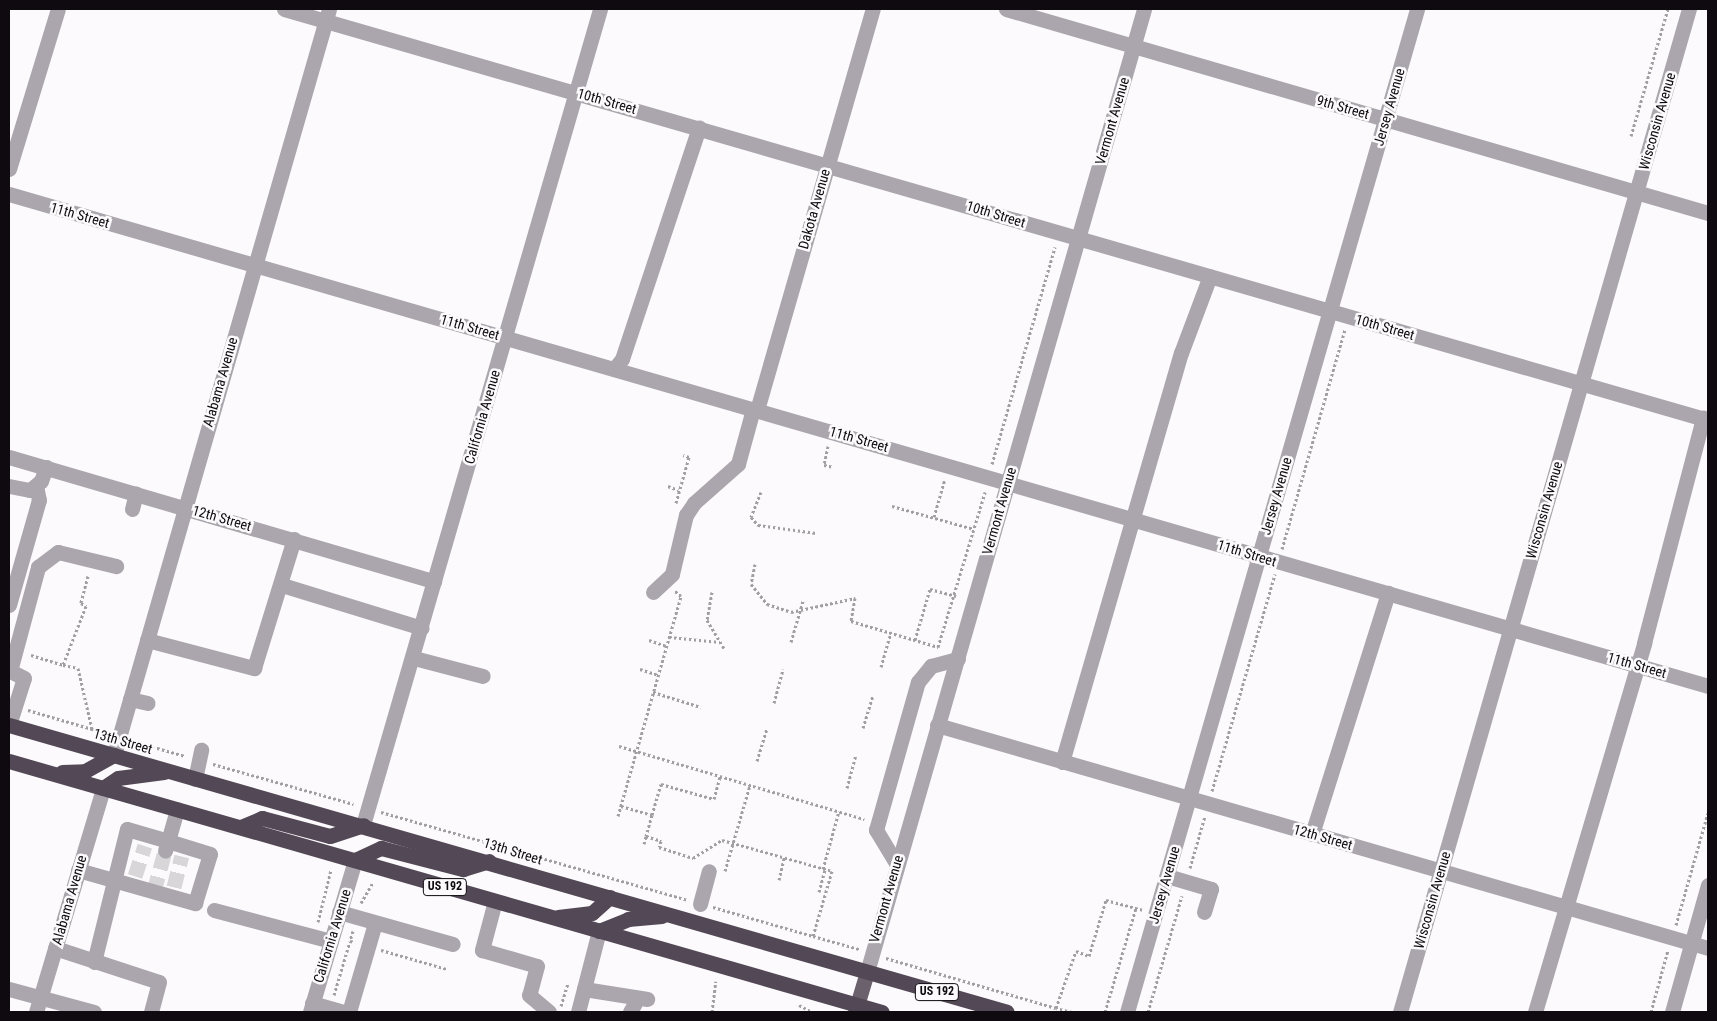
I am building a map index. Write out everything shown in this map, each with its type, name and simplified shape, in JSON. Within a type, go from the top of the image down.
[{"type":"highway","name":"13th Street","points":[[9,725],[489,861],[1007,1012]]},
{"type":"highway","points":[[46,772],[85,771],[114,755]]},
{"type":"highway","name":"US 192","points":[[9,761],[599,931],[856,1009],[882,1012]]},
{"type":"highway","points":[[102,788],[118,778],[170,771]]},
{"type":"highway","points":[[241,827],[262,818],[330,836],[363,825]]},
{"type":"highway","points":[[354,860],[381,848],[463,869],[489,861]]},
{"type":"highway","points":[[549,918],[592,913],[610,897]]},
{"type":"highway","points":[[599,931],[628,919],[674,916]]},
{"type":"main road","name":"Vermont Avenue","points":[[856,1009],[867,972]]},
{"type":"street","points":[[9,169],[58,9]]},
{"type":"street","name":"10th Street","points":[[284,9],[327,15],[575,92],[1706,419]]},
{"type":"street","name":"California Avenue","points":[[363,825],[414,658],[434,580],[600,9]]},
{"type":"street","name":"Dakota Avenue","points":[[653,592],[672,574],[686,515],[738,464],[873,9]]},
{"type":"street","name":"9th Street","points":[[1006,9],[1708,213]]},
{"type":"street","name":"Vermont Avenue","points":[[867,972],[896,863],[958,659],[1144,9]]},
{"type":"street","name":"Jersey Avenue","points":[[1128,1012],[1417,9]]},
{"type":"street","name":"Wisconsin Avenue","points":[[1400,1012],[1689,9]]},
{"type":"street","name":"Alabama Avenue","points":[[114,755],[253,264],[327,15]]},
{"type":"street","points":[[614,369],[622,359],[699,127]]},
{"type":"street","name":"11th Street","points":[[9,194],[989,476],[1007,483],[1708,686]]},
{"type":"street","points":[[1062,762],[1131,518],[1210,276]]},
{"type":"street","points":[[1535,1012],[1567,909],[1706,419]]},
{"type":"street","name":"12th Street","points":[[9,457],[434,580]]},
{"type":"street","points":[[9,486],[25,491],[36,486],[46,467]]},
{"type":"street","points":[[9,605],[39,500],[36,486]]},
{"type":"street","points":[[132,509],[136,493]]},
{"type":"street","points":[[147,640],[254,668],[282,585],[294,539]]},
{"type":"street","points":[[9,725],[24,678],[10,670],[38,567],[47,556],[58,552],[116,566]]},
{"type":"street","points":[[282,585],[422,628]]},
{"type":"street","points":[[1312,834],[1388,593]]},
{"type":"street","points":[[414,658],[482,676]]},
{"type":"street","points":[[896,863],[876,830],[918,682],[931,666],[958,659]]},
{"type":"street","points":[[130,699],[148,703]]},
{"type":"street","name":"12th Street","points":[[937,725],[1567,909],[1708,948]]},
{"type":"street","points":[[195,778],[201,750]]},
{"type":"street","name":"Alabama Avenue","points":[[38,1005],[102,788]]},
{"type":"street","points":[[167,846],[177,809]]},
{"type":"street","points":[[78,870],[114,880],[133,881],[172,892],[195,903],[210,854],[184,851],[147,840],[127,829],[114,880],[94,962]]},
{"type":"street","name":"California Avenue","points":[[311,1008],[354,860]]},
{"type":"street","points":[[700,904],[717,872]]},
{"type":"street","points":[[1167,876],[1211,889],[1204,912]]},
{"type":"street","points":[[1672,1012],[1708,885]]},
{"type":"street","points":[[495,901],[482,950],[537,966],[529,995],[549,1012]]},
{"type":"street","points":[[214,910],[331,941]]},
{"type":"street","points":[[340,912],[453,944]]},
{"type":"street","points":[[349,1012],[375,923]]},
{"type":"street","points":[[578,1012],[599,931]]},
{"type":"street","points":[[55,948],[159,982],[151,1012]]},
{"type":"street","points":[[9,989],[38,1005],[94,1012]]},
{"type":"street","points":[[584,989],[638,1004]]},
{"type":"street","points":[[311,1008],[337,1010]]},
{"type":"path","points":[[1632,136],[1668,9]]},
{"type":"path","points":[[931,653],[938,647],[956,596],[1055,246]]},
{"type":"path","points":[[1148,1012],[1347,323]]},
{"type":"path","points":[[828,445],[824,465],[834,467]]},
{"type":"path","points":[[676,508],[678,490],[689,457],[683,455]]},
{"type":"path","points":[[934,517],[945,479]]},
{"type":"path","points":[[668,486],[678,490]]},
{"type":"path","points":[[761,492],[751,517],[758,525],[816,533]]},
{"type":"path","points":[[892,506],[974,529]]},
{"type":"path","points":[[755,564],[752,584],[767,604],[791,612],[855,598],[851,621],[938,647]]},
{"type":"path","points":[[618,816],[680,596],[665,580]]},
{"type":"path","points":[[915,640],[930,589],[956,596]]},
{"type":"path","points":[[712,592],[707,620],[724,648]]},
{"type":"path","points":[[791,642],[803,601]]},
{"type":"path","points":[[882,668],[892,634]]},
{"type":"path","points":[[669,637],[720,642]]},
{"type":"path","points":[[649,640],[666,646]]},
{"type":"path","points":[[32,655],[62,665]]},
{"type":"path","points":[[774,703],[783,669]]},
{"type":"path","points":[[640,670],[658,675]]},
{"type":"path","points":[[653,692],[701,707]]},
{"type":"path","points":[[863,728],[873,695]]},
{"type":"path","points":[[15,706],[92,729]]},
{"type":"path","points":[[757,761],[766,729]]},
{"type":"path","points":[[619,746],[871,821]]},
{"type":"path","points":[[847,788],[856,755]]},
{"type":"path","points":[[644,844],[661,784],[714,799],[720,776]]},
{"type":"path","points":[[717,872],[733,843],[750,785]]},
{"type":"path","points":[[621,806],[652,815]]},
{"type":"path","points":[[819,892],[840,811]]},
{"type":"path","points":[[1651,1012],[1708,813]]},
{"type":"path","points":[[646,836],[661,840],[660,847],[693,858],[722,840],[832,870],[813,936],[1072,1012]]},
{"type":"path","points":[[778,880],[784,858]]},
{"type":"path","points":[[312,936],[331,870]]},
{"type":"path","points":[[1056,1008],[1076,951],[1089,956],[1106,900],[1144,910]]},
{"type":"path","points":[[1105,1012],[1136,908]]},
{"type":"path","points":[[337,1010],[350,940]]},
{"type":"path","points":[[712,1012],[716,981]]},
{"type":"tunnel","points":[[135,876],[145,846]]},
{"type":"tunnel","points":[[154,891],[165,851]]},
{"type":"tunnel","points":[[174,887],[182,856]]}]
